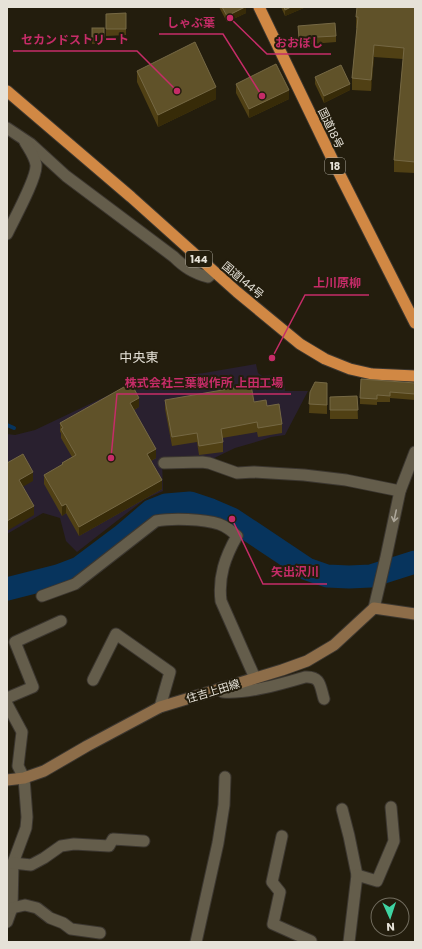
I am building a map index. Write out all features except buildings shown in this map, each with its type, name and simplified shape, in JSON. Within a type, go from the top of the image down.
[{"type":"highway","name":"国道18号","points":[[259,7],[338,171],[415,323]]},
{"type":"highway","name":"国道144号","points":[[7,91],[131,197],[214,272],[300,344],[326,359],[350,369],[372,374],[415,376]]},
{"type":"main road","points":[[374,608],[415,614]]},
{"type":"main road","name":"住吉上田線","points":[[7,780],[24,778],[44,771],[160,707],[308,661],[334,645],[374,608]]},
{"type":"street","points":[[7,128],[31,144],[66,176],[174,257],[185,268],[196,274],[208,277],[214,272]]},
{"type":"street","points":[[7,234],[35,176],[35,159],[23,138]]},
{"type":"street","points":[[374,608],[400,491],[415,452]]},
{"type":"street","points":[[164,463],[209,463],[237,473],[254,472],[304,475],[346,480],[400,491]]},
{"type":"street","points":[[42,596],[75,584],[156,521],[166,519],[207,521],[219,524],[230,529],[237,536],[229,550],[220,577],[221,601],[255,678]]},
{"type":"street","points":[[7,698],[33,687],[15,642],[61,622]]},
{"type":"street","points":[[93,680],[116,634],[170,672],[160,707]]},
{"type":"street","points":[[268,674],[270,679],[296,679]]},
{"type":"street","points":[[220,688],[223,692],[231,693],[265,687],[305,677],[315,678],[318,681],[324,699]]},
{"type":"street","points":[[7,704],[22,732],[18,766],[24,778],[27,817],[26,828],[13,863],[12,908],[7,922]]},
{"type":"street","points":[[196,942],[218,844],[224,805],[225,777]]},
{"type":"street","points":[[357,875],[377,881],[394,841],[391,807]]},
{"type":"street","points":[[342,809],[357,875],[349,942]]},
{"type":"street","points":[[282,836],[272,882],[280,892],[273,924],[311,941],[310,942]]},
{"type":"street","points":[[13,863],[31,865],[44,858],[60,846],[74,844],[109,846],[113,839],[144,841]]},
{"type":"street","points":[[12,908],[25,905],[37,908],[50,918],[63,923],[71,929],[100,933]]},
{"type":"shaded area","points":[[256,364],[258,373],[262,376],[284,375],[285,391],[308,391],[285,435],[271,437],[235,448],[210,460],[162,460],[163,491],[145,499],[77,552],[66,541],[60,518],[43,513],[7,534],[7,434],[15,435],[35,430],[136,382]]},
{"type":"waterway","points":[[7,425],[14,428]]},
{"type":"waterway","points":[[7,589],[58,576],[79,568],[123,535],[151,511],[166,505],[190,503],[232,519],[307,569],[327,576],[371,576],[415,562]]},
{"type":"place","name":"おおぼし","points":[[230,18]]},
{"type":"place","name":"セカンドストリート","points":[[177,91]]},
{"type":"place","name":"しゃぶ葉","points":[[262,96]]},
{"type":"place","name":"上川原柳","points":[[272,358]]},
{"type":"place","name":"株式会社三葉製作所 上田工場","points":[[111,458]]},
{"type":"place","name":"矢出沢川","points":[[232,519]]},
{"type":"district","name":"中央東","points":[[139,357]]}]
